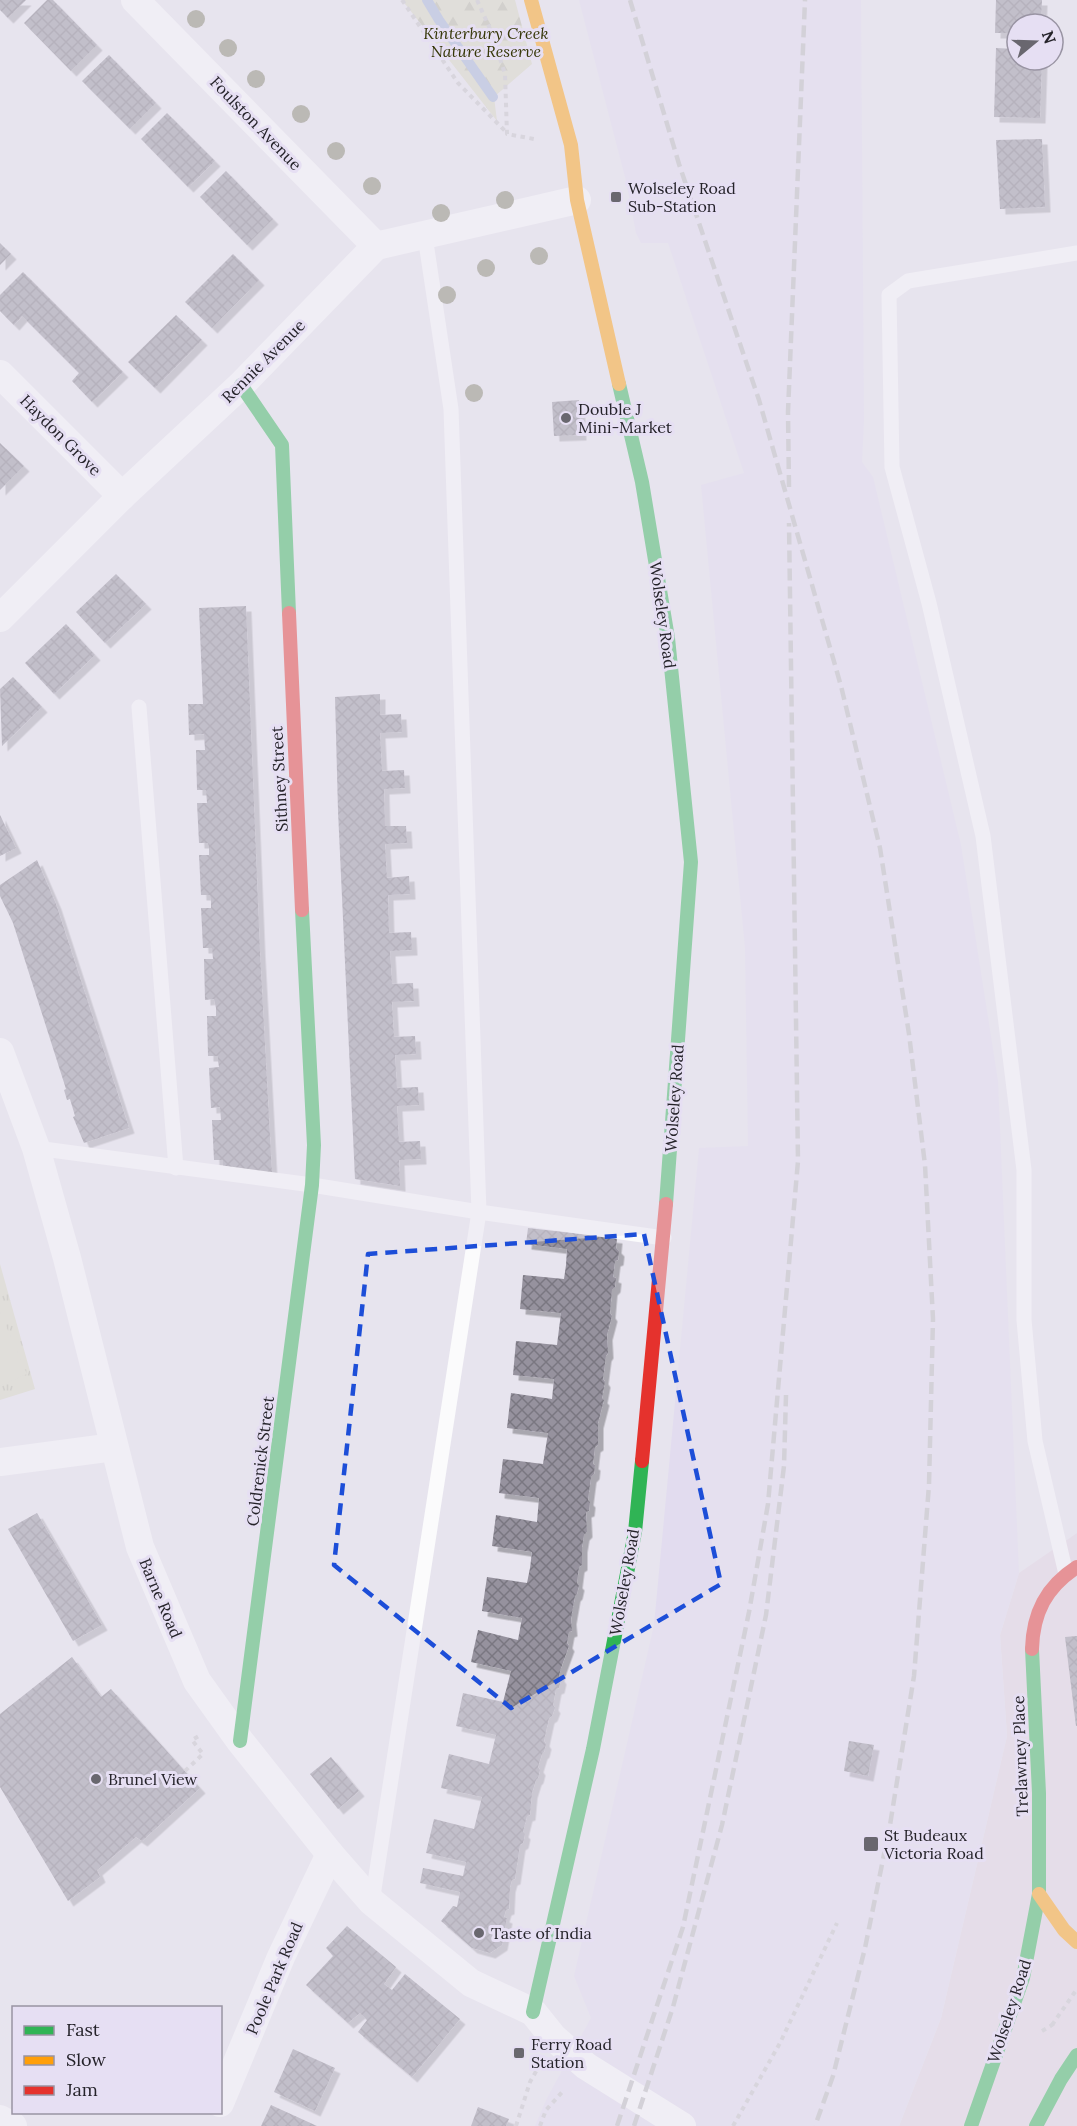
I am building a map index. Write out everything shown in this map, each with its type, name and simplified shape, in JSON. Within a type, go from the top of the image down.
[{"type":"street","name":"Foulston Avenue","points":[[135,0],[376,246]]},
{"type":"street","name":"Wolseley Road","points":[[531,0],[571,145],[577,200],[644,493],[668,638],[691,862],[664,1238],[634,1532],[593,1749],[533,2012]]},
{"type":"street","points":[[376,246],[577,200]]},
{"type":"street","name":"Rennie Avenue","points":[[0,618],[122,496],[241,385],[376,246]]},
{"type":"street","name":"Haydon Grove","points":[[0,374],[122,496]]},
{"type":"street","name":"Sithney Street","points":[[241,385],[282,444],[296,794],[314,1145],[312,1185]]},
{"type":"street","name":"Barne Road","points":[[0,1052],[36,1148],[67,1258],[140,1547],[196,1681],[240,1741],[330,1854],[372,1902],[471,1983],[533,2012]]},
{"type":"street","name":"Coldrenick Street","points":[[240,1741],[312,1185]]},
{"type":"street","points":[[0,1461],[114,1447]]},
{"type":"street","name":"Trelawney Place","points":[[1039,1894],[1039,1793],[1032,1646],[1035,1617],[1049,1593],[1071,1571]]},
{"type":"street","name":"Poole Park Road","points":[[222,2098],[281,1957],[330,1854]]},
{"type":"street","points":[[1039,1894],[1064,1930],[1077,1942]]},
{"type":"street","name":"Wolseley Road","points":[[971,2126],[1023,1978],[1039,1894]]},
{"type":"street","points":[[533,2012],[557,2041],[586,2066],[682,2126]]},
{"type":"street","points":[[1036,2126],[1060,2079],[1076,2056]]},
{"type":"street","points":[[0,2119],[13,2126]]},
{"type":"lane","points":[[372,1902],[479,1212],[451,409],[425,236]]},
{"type":"lane","points":[[1071,1571],[1035,1441],[1024,1320],[1024,1170],[983,836],[929,603],[892,467],[889,295],[908,280],[1077,253]]},
{"type":"lane","points":[[139,707],[176,1167]]},
{"type":"lane","points":[[36,1148],[312,1185],[479,1212],[664,1238]]},
{"type":"path","points":[[402,0],[458,83],[507,134],[571,145]]},
{"type":"path","points":[[477,0],[491,31],[505,74],[507,134]]},
{"type":"path","points":[[733,2126],[780,2043],[837,1923]]},
{"type":"path","points":[[1005,2030],[1043,2031],[1052,2025],[1077,1989]]},
{"type":"path","points":[[1052,2025],[1076,2056]]},
{"type":"path","points":[[516,2126],[530,2082],[557,2041]]},
{"type":"path","points":[[540,2126],[546,2110],[586,2066]]},
{"type":"highlighted area","points":[[644,1234],[721,1584],[511,1708],[334,1565],[368,1254]]},
{"type":"shaded area","points":[[579,0],[861,0],[864,420],[862,462],[873,477],[961,845],[998,1081],[1019,1573],[1000,1635],[1007,1736],[941,2018],[899,2126],[535,2126],[547,2098],[591,2018],[574,1976],[654,1625],[699,1148],[748,1146],[745,948],[701,485],[744,473],[668,243],[641,243],[636,233],[626,181]]},
{"type":"shaded area","points":[[1077,1533],[1077,2126],[899,2126],[941,2018],[1007,1736],[1000,1635],[1019,1573]]},
{"type":"green space","name":"Kinterbury Creek Nature Reserve","points":[[402,0],[515,0],[532,64],[494,97],[497,121]]},
{"type":"green space","points":[[0,1264],[35,1389],[0,1400]]},
{"type":"green space","points":[[0,1312],[27,1374],[0,1386]]},
{"type":"building","points":[[0,0],[26,0],[8,18],[0,10]]},
{"type":"building","points":[[47,0],[53,0],[97,45],[71,71],[24,23]]},
{"type":"building","points":[[996,0],[1042,0],[1042,12],[1005,12],[1005,33],[995,33]]},
{"type":"building","points":[[996,48],[1005,48],[1005,72],[1042,72],[1040,118],[994,117]]},
{"type":"building","points":[[109,55],[156,103],[130,129],[82,81]]},
{"type":"building","points":[[167,113],[215,161],[188,187],[141,139]]},
{"type":"building","points":[[1042,139],[1045,207],[1000,209],[996,140]]},
{"type":"building","points":[[226,171],[273,219],[247,245],[200,197]]},
{"type":"building","points":[[0,243],[11,254],[0,265]]},
{"type":"building","points":[[233,254],[259,280],[212,328],[185,302]]},
{"type":"building","points":[[23,272],[123,372],[92,402],[72,381],[79,373],[22,316],[14,325],[0,311],[0,295]]},
{"type":"building","points":[[176,315],[202,340],[155,388],[128,362]]},
{"type":"building","name":"Double J Mini-Market","points":[[579,400],[581,435],[554,436],[552,402]]},
{"type":"building","points":[[0,443],[24,466],[0,490]]},
{"type":"building","points":[[116,574],[146,604],[105,643],[76,612]]},
{"type":"building","points":[[246,606],[260,952],[272,1173],[223,1166],[223,1160],[214,1160],[212,1120],[221,1120],[220,1107],[211,1108],[209,1068],[219,1067],[218,1056],[208,1056],[207,1016],[216,1016],[216,1008],[214,999],[205,1000],[204,959],[213,959],[212,948],[203,948],[201,908],[211,908],[211,902],[210,895],[201,895],[199,855],[209,855],[209,849],[208,843],[199,843],[197,803],[207,803],[206,790],[197,790],[196,750],[205,750],[204,734],[189,735],[188,704],[203,704],[199,608]]},
{"type":"building","points":[[66,624],[95,655],[54,694],[25,663]]},
{"type":"building","points":[[13,677],[42,707],[2,746],[0,689]]},
{"type":"building","points":[[380,694],[380,715],[401,714],[402,732],[380,733],[382,771],[404,770],[405,788],[384,789],[385,826],[406,826],[407,843],[385,844],[387,878],[409,876],[410,894],[388,895],[389,933],[411,932],[412,950],[390,951],[392,984],[413,983],[414,1001],[392,1002],[394,1037],[415,1036],[416,1054],[395,1055],[397,1088],[418,1087],[419,1105],[397,1106],[399,1142],[420,1141],[421,1159],[399,1160],[400,1186],[355,1179],[338,811],[335,697]]},
{"type":"building","points":[[0,815],[16,848],[0,856]]},
{"type":"building","points":[[37,860],[56,904],[129,1128],[84,1143],[73,1117],[75,1116],[70,1099],[67,1100],[64,1090],[66,1089],[13,923],[0,896],[0,885]]},
{"type":"building","points":[[528,1228],[617,1238],[616,1248],[619,1251],[618,1260],[615,1261],[613,1277],[616,1278],[615,1287],[612,1290],[610,1313],[612,1316],[607,1335],[608,1353],[602,1398],[604,1400],[598,1423],[598,1445],[595,1447],[594,1474],[591,1477],[588,1500],[590,1502],[589,1511],[586,1512],[587,1532],[584,1535],[582,1565],[579,1567],[577,1583],[579,1585],[571,1619],[572,1631],[569,1632],[567,1643],[569,1646],[559,1676],[561,1679],[559,1688],[556,1689],[553,1705],[555,1708],[549,1718],[544,1741],[546,1744],[538,1767],[540,1770],[532,1793],[530,1815],[527,1816],[523,1832],[525,1834],[523,1843],[520,1845],[515,1879],[512,1880],[510,1887],[509,1909],[506,1910],[504,1917],[507,1918],[502,1945],[490,1953],[472,1948],[441,1921],[453,1906],[457,1907],[460,1892],[420,1883],[423,1868],[463,1876],[466,1862],[426,1853],[434,1819],[474,1829],[482,1797],[441,1788],[449,1754],[489,1764],[496,1735],[456,1726],[463,1693],[503,1702],[511,1671],[471,1662],[478,1630],[518,1640],[522,1618],[482,1611],[487,1577],[527,1583],[530,1568],[532,1552],[492,1546],[496,1515],[537,1522],[539,1498],[499,1493],[503,1459],[543,1464],[548,1433],[507,1428],[511,1393],[552,1399],[554,1379],[513,1375],[516,1341],[557,1345],[561,1313],[520,1309],[523,1275],[564,1279],[567,1249],[526,1244]]},
{"type":"building","points":[[37,1513],[102,1625],[73,1641],[8,1529]]},
{"type":"building","points":[[1077,1636],[1077,1726],[1076,1726],[1065,1637]]},
{"type":"building","name":"Brunel View","points":[[72,1657],[101,1697],[111,1689],[200,1788],[142,1841],[136,1837],[97,1870],[100,1877],[68,1901],[0,1787],[0,1714]]},
{"type":"building","points":[[849,1741],[874,1745],[868,1776],[844,1771]]},
{"type":"building","points":[[331,1757],[359,1791],[338,1809],[310,1774]]},
{"type":"building","points":[[347,1926],[396,1967],[384,1984],[392,1990],[405,1974],[460,2019],[412,2077],[358,2032],[367,2020],[360,2013],[348,2023],[306,1985],[333,1956],[326,1948]]},
{"type":"building","points":[[293,2049],[335,2068],[315,2111],[274,2092]]},
{"type":"building","points":[[271,2105],[317,2126],[261,2126]]},
{"type":"building","points":[[478,2107],[509,2119],[506,2126],[471,2126]]},
{"type":"waterway","points":[[427,0],[493,97]]},
{"type":"railway","points":[[630,0],[679,164],[759,400],[841,686],[880,848],[909,1034],[925,1165],[933,1319],[929,1485],[914,1676],[890,1825],[865,1948],[833,2076],[815,2126]]},
{"type":"railway","points":[[789,487],[788,412],[805,0]]},
{"type":"railway","points":[[617,2126],[683,1927],[749,1612],[768,1504],[798,1161],[789,523]]},
{"type":"railway","points":[[634,2126],[673,2007],[722,1825],[766,1615],[784,1466],[786,1395]]},
{"type":"traffic: fast","points":[[619,384],[642,482],[668,638],[691,862],[666,1204]]},
{"type":"traffic: fast","points":[[241,385],[282,445],[289,613]]},
{"type":"traffic: fast","points":[[240,1741],[312,1185],[314,1145],[302,910]]},
{"type":"traffic: fast","points":[[533,2012],[593,1749],[635,1532],[642,1461]]},
{"type":"traffic: fast","points":[[971,2126],[1023,1978],[1039,1894],[1039,1793],[1032,1649]]},
{"type":"traffic: fast","points":[[1036,2126],[1061,2079],[1077,2055]]},
{"type":"traffic: slow","points":[[531,0],[571,145],[577,200],[619,384]]},
{"type":"traffic: slow","points":[[1039,1894],[1064,1930],[1077,1942]]},
{"type":"traffic: jam","points":[[289,613],[302,910]]},
{"type":"traffic: jam","points":[[642,1461],[666,1204]]},
{"type":"traffic: jam","points":[[1032,1649],[1035,1624],[1043,1602],[1057,1583],[1077,1567]]},
{"type":"place","name":"Wolseley Road Sub-Station","points":[[616,197]]},
{"type":"place","name":"Double J Mini-Market","points":[[566,418]]},
{"type":"place","name":"Brunel View","points":[[96,1779]]},
{"type":"place","name":"St Budeaux Victoria Road","points":[[871,1844]]},
{"type":"place","name":"Taste of India","points":[[479,1933]]},
{"type":"place","name":"Ferry Road Station","points":[[519,2053]]}]
